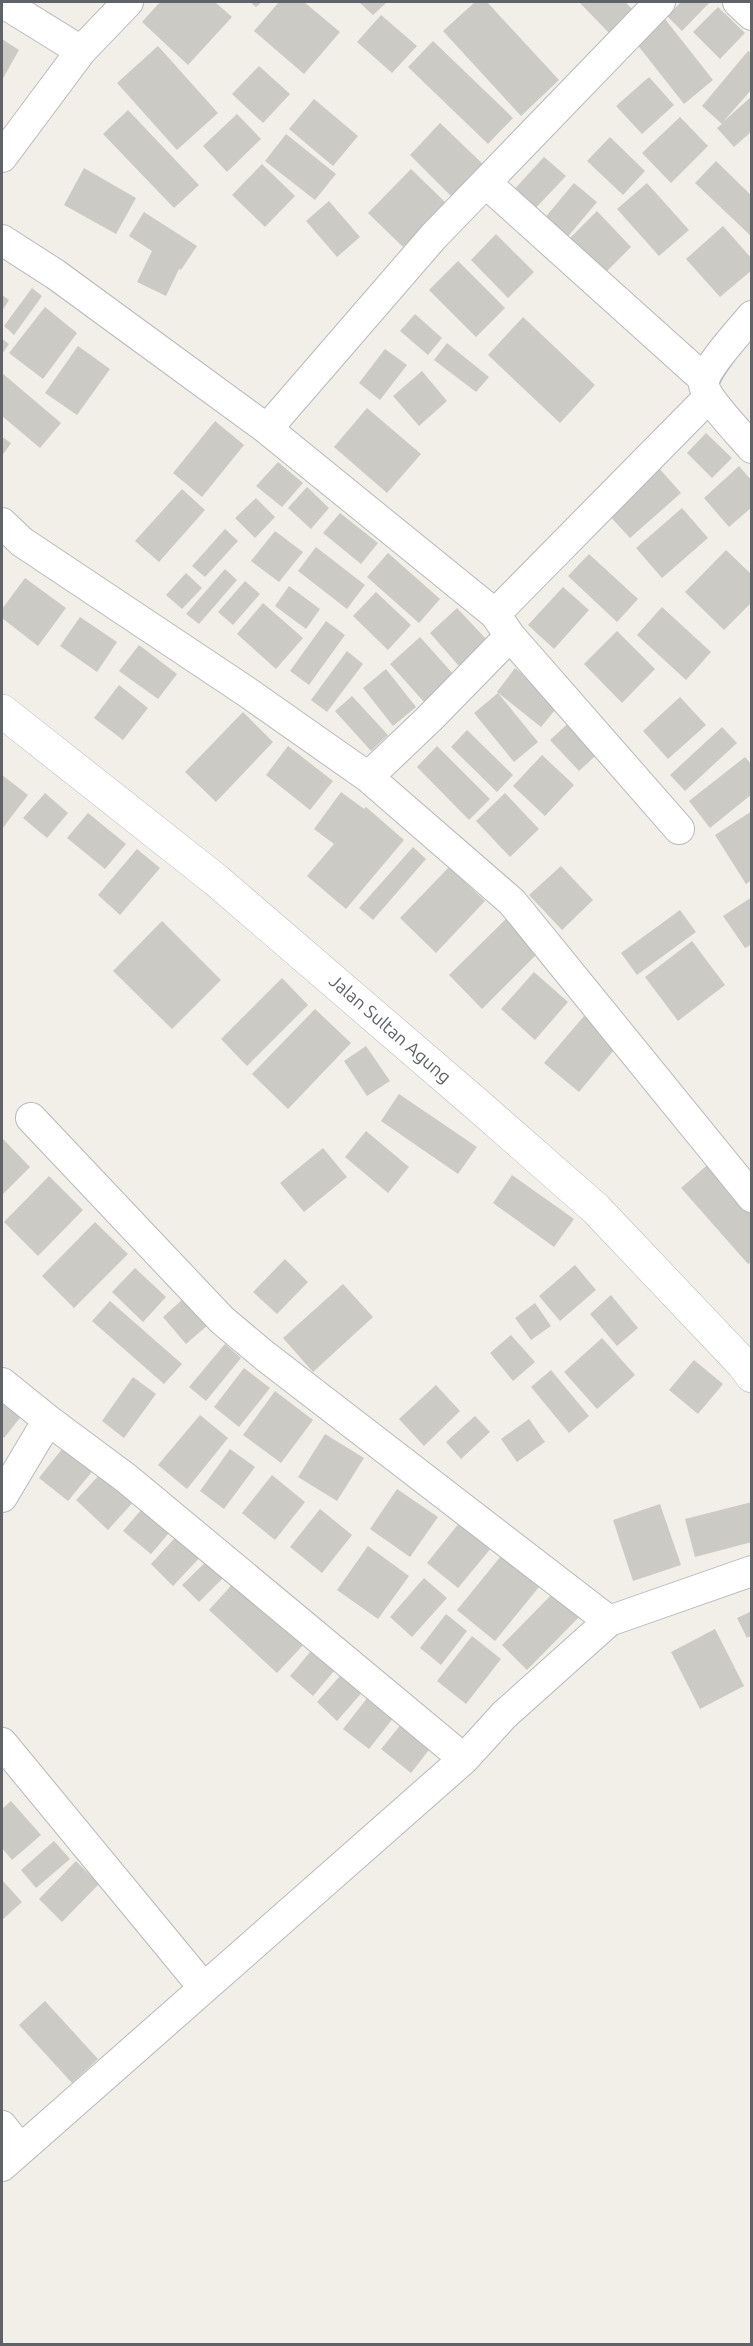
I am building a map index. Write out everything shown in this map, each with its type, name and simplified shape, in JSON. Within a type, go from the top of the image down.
[{"type":"main road","name":"Jalan Sultan Agung","points":[[2,711],[216,880],[579,1194],[670,1287],[752,1376]]},
{"type":"street","points":[[2,2],[81,51]]},
{"type":"street","points":[[2,157],[81,51],[128,2]]},
{"type":"street","points":[[267,429],[433,237],[660,2]]},
{"type":"street","points":[[738,2],[752,15]]},
{"type":"street","points":[[486,183],[707,388],[752,448]]},
{"type":"street","points":[[2,240],[55,274],[267,429],[503,625],[678,829]]},
{"type":"street","points":[[368,777],[430,718],[503,625],[707,388],[752,316]]},
{"type":"street","points":[[2,523],[22,542],[248,692],[368,777],[512,902],[752,1197]]},
{"type":"street","points":[[31,1118],[222,1320],[265,1356],[609,1621]]},
{"type":"street","points":[[2,1383],[126,1478],[464,1759]]},
{"type":"street","points":[[2,1497],[48,1420]]},
{"type":"street","points":[[2,2126],[11,2158],[464,1759],[504,1714],[609,1621],[752,1571]]},
{"type":"street","points":[[2,1743],[204,1988]]},
{"type":"building","points":[[160,2],[215,2],[232,17],[188,65],[142,22]]},
{"type":"building","points":[[250,2],[262,2],[256,7]]},
{"type":"building","points":[[279,2],[304,2],[340,32],[304,74],[254,31]]},
{"type":"building","points":[[359,2],[387,2],[373,15]]},
{"type":"building","points":[[475,2],[487,2],[559,80],[521,116],[443,31]]},
{"type":"building","points":[[579,2],[625,2],[633,10],[609,33]]},
{"type":"building","points":[[681,2],[710,2],[682,31],[667,16]]},
{"type":"building","points":[[718,7],[745,33],[720,59],[693,32]]},
{"type":"building","points":[[381,15],[417,46],[392,73],[357,42]]},
{"type":"building","points":[[665,19],[713,80],[684,104],[636,43]]},
{"type":"building","points":[[2,39],[19,50],[2,80]]},
{"type":"building","points":[[433,41],[513,118],[488,144],[408,67]]},
{"type":"building","points":[[158,46],[218,113],[177,150],[117,83]]},
{"type":"building","points":[[748,51],[752,54],[752,89],[723,122],[752,96],[752,131],[734,147],[717,128],[722,124],[702,106]]},
{"type":"building","points":[[259,66],[290,94],[263,123],[232,94]]},
{"type":"building","points":[[649,77],[674,105],[642,134],[616,106]]},
{"type":"building","points":[[314,99],[358,136],[333,166],[289,129]]},
{"type":"building","points":[[128,110],[199,185],[174,208],[103,134]]},
{"type":"building","points":[[237,114],[261,139],[227,172],[203,146]]},
{"type":"building","points":[[680,117],[708,146],[671,183],[642,153]]},
{"type":"building","points":[[440,123],[487,168],[456,201],[410,155]]},
{"type":"building","points":[[286,134],[336,174],[315,200],[265,161]]},
{"type":"building","points":[[610,137],[645,171],[623,195],[587,161]]},
{"type":"building","points":[[544,157],[566,176],[530,214],[509,195]]},
{"type":"building","points":[[716,161],[752,196],[752,237],[695,183]]},
{"type":"building","points":[[262,164],[295,196],[265,227],[232,195]]},
{"type":"building","points":[[84,168],[136,198],[116,234],[64,205]]},
{"type":"building","points":[[411,169],[446,203],[403,247],[368,213]]},
{"type":"building","points":[[574,183],[597,202],[565,240],[543,220]]},
{"type":"building","points":[[647,183],[689,230],[659,256],[617,209]]},
{"type":"building","points":[[329,201],[360,237],[337,257],[306,221]]},
{"type":"building","points":[[597,211],[631,247],[604,274],[569,239]]},
{"type":"building","points":[[144,212],[197,246],[181,270],[179,269],[166,296],[137,282],[152,251],[129,236]]},
{"type":"building","points":[[723,226],[752,259],[752,270],[720,297],[686,259]]},
{"type":"building","points":[[496,234],[534,272],[508,298],[471,260]]},
{"type":"building","points":[[458,261],[505,308],[476,337],[429,290]]},
{"type":"building","points":[[32,288],[42,296],[14,335],[4,326]]},
{"type":"building","points":[[2,295],[9,300],[2,311]]},
{"type":"building","points":[[45,307],[77,333],[43,379],[9,353]]},
{"type":"building","points":[[415,314],[442,338],[428,355],[400,331]]},
{"type":"building","points":[[523,317],[595,385],[560,423],[488,355]]},
{"type":"building","points":[[2,339],[9,344],[2,354]]},
{"type":"building","points":[[447,343],[489,377],[476,392],[434,360]]},
{"type":"building","points":[[78,346],[110,369],[77,415],[45,393]]},
{"type":"building","points":[[385,349],[407,365],[380,400],[359,383]]},
{"type":"building","points":[[422,371],[447,401],[419,426],[393,396]]},
{"type":"building","points":[[2,373],[61,423],[40,448],[2,416]]},
{"type":"building","points":[[367,408],[421,454],[387,493],[334,447]]},
{"type":"building","points":[[215,421],[244,445],[202,497],[173,473]]},
{"type":"building","points":[[706,433],[732,458],[712,478],[687,453]]},
{"type":"building","points":[[2,437],[11,443],[2,456]]},
{"type":"building","points":[[278,462],[303,483],[282,507],[256,486]]},
{"type":"building","points":[[739,466],[752,481],[752,507],[729,527],[704,498]]},
{"type":"building","points":[[658,467],[681,493],[630,538],[607,513]]},
{"type":"building","points":[[307,487],[329,508],[311,529],[288,508]]},
{"type":"building","points":[[182,489],[205,510],[159,562],[135,541]]},
{"type":"building","points":[[256,498],[275,517],[255,538],[235,518]]},
{"type":"building","points":[[682,508],[708,538],[662,578],[636,548]]},
{"type":"building","points":[[340,513],[378,543],[361,564],[323,533]]},
{"type":"building","points":[[225,529],[238,541],[205,577],[192,566]]},
{"type":"building","points":[[275,531],[303,552],[279,582],[251,561]]},
{"type":"building","points":[[316,547],[365,585],[347,609],[298,571]]},
{"type":"building","points":[[726,550],[752,575],[752,602],[724,630],[685,592]]},
{"type":"building","points":[[388,553],[440,599],[419,623],[367,577]]},
{"type":"building","points":[[589,554],[638,599],[617,622],[568,576]]},
{"type":"building","points":[[225,569],[237,580],[199,624],[186,614]]},
{"type":"building","points":[[186,573],[202,588],[182,609],[166,595]]},
{"type":"building","points":[[25,578],[66,608],[38,646],[2,618],[2,609]]},
{"type":"building","points":[[245,581],[260,594],[233,625],[218,612]]},
{"type":"building","points":[[289,586],[320,609],[306,629],[275,606]]},
{"type":"building","points":[[563,587],[589,610],[554,649],[528,625]]},
{"type":"building","points":[[376,592],[411,625],[388,650],[353,616]]},
{"type":"building","points":[[263,603],[303,638],[276,669],[237,634]]},
{"type":"building","points":[[662,607],[711,652],[686,680],[637,635]]},
{"type":"building","points":[[457,608],[487,640],[459,666],[430,633]]},
{"type":"building","points":[[80,617],[117,642],[97,672],[60,646]]},
{"type":"building","points":[[326,621],[345,635],[309,685],[290,671]]},
{"type":"building","points":[[617,631],[655,669],[622,703],[584,664]]},
{"type":"building","points":[[420,637],[454,675],[424,702],[390,664]]},
{"type":"building","points":[[139,645],[177,674],[158,699],[119,671]]},
{"type":"building","points":[[347,651],[363,664],[327,712],[311,700]]},
{"type":"building","points":[[515,668],[560,704],[541,727],[497,692]]},
{"type":"building","points":[[386,669],[416,707],[393,726],[363,688]]},
{"type":"building","points":[[119,685],[148,708],[123,740],[94,718]]},
{"type":"building","points":[[498,693],[538,742],[514,762],[474,713]]},
{"type":"building","points":[[352,696],[388,735],[371,751],[335,711]]},
{"type":"building","points":[[680,697],[706,725],[668,759],[643,731]]},
{"type":"building","points":[[243,712],[273,742],[216,802],[185,772]]},
{"type":"building","points":[[574,718],[603,749],[579,771],[550,740]]},
{"type":"building","points":[[722,727],[737,743],[685,791],[670,775]]},
{"type":"building","points":[[467,730],[513,775],[497,792],[451,747]]},
{"type":"building","points":[[288,746],[333,781],[310,810],[266,775]]},
{"type":"building","points":[[437,746],[490,799],[469,820],[417,767]]},
{"type":"building","points":[[542,755],[574,785],[545,816],[513,786]]},
{"type":"building","points":[[745,757],[752,765],[752,794],[710,828],[689,801]]},
{"type":"building","points":[[2,775],[28,795],[2,829]]},
{"type":"building","points":[[341,792],[364,809],[366,807],[404,840],[346,909],[307,876],[334,844],[314,829]]},
{"type":"building","points":[[45,793],[68,813],[47,838],[23,818]]},
{"type":"building","points":[[505,793],[539,829],[510,857],[476,821]]},
{"type":"building","points":[[752,811],[752,880],[746,884],[715,835]]},
{"type":"building","points":[[88,813],[126,844],[105,869],[67,838]]},
{"type":"building","points":[[413,847],[426,859],[373,920],[359,908]]},
{"type":"building","points":[[137,849],[160,868],[120,915],[98,895]]},
{"type":"building","points":[[561,866],[593,900],[562,930],[529,895]]},
{"type":"building","points":[[449,867],[485,901],[436,953],[400,918]]},
{"type":"building","points":[[752,897],[752,944],[745,948],[723,916]]},
{"type":"building","points":[[680,910],[696,932],[637,975],[621,953]]},
{"type":"building","points":[[507,918],[540,951],[482,1009],[449,975]]},
{"type":"building","points":[[162,921],[221,980],[172,1029],[113,971]]},
{"type":"building","points":[[692,941],[725,985],[678,1021],[645,977]]},
{"type":"building","points":[[534,972],[568,1002],[535,1040],[501,1009]]},
{"type":"building","points":[[282,978],[308,1005],[247,1066],[221,1039]]},
{"type":"building","points":[[315,1009],[351,1043],[288,1109],[252,1074]]},
{"type":"building","points":[[584,1016],[618,1045],[579,1092],[544,1063]]},
{"type":"building","points":[[366,1046],[390,1081],[367,1096],[344,1061]]},
{"type":"building","points":[[399,1094],[477,1147],[458,1174],[381,1121]]},
{"type":"building","points":[[366,1131],[409,1167],[388,1193],[345,1157]]},
{"type":"building","points":[[2,1138],[30,1167],[2,1195]]},
{"type":"building","points":[[323,1148],[347,1177],[304,1212],[280,1183]]},
{"type":"building","points":[[712,1161],[752,1206],[752,1261],[748,1264],[681,1188]]},
{"type":"building","points":[[512,1175],[574,1219],[554,1247],[493,1203]]},
{"type":"building","points":[[49,1176],[83,1210],[38,1256],[4,1222]]},
{"type":"building","points":[[95,1222],[128,1254],[74,1308],[42,1276]]},
{"type":"building","points":[[285,1259],[308,1282],[277,1314],[253,1292]]},
{"type":"building","points":[[575,1265],[596,1290],[560,1321],[539,1296]]},
{"type":"building","points":[[135,1268],[166,1297],[143,1322],[112,1292]]},
{"type":"building","points":[[343,1284],[373,1317],[313,1372],[283,1338]]},
{"type":"building","points":[[611,1295],[638,1328],[617,1346],[590,1314]]},
{"type":"building","points":[[184,1298],[208,1325],[186,1344],[163,1317]]},
{"type":"building","points":[[110,1301],[182,1364],[164,1384],[92,1321]]},
{"type":"building","points":[[535,1303],[551,1326],[531,1340],[515,1318]]},
{"type":"building","points":[[511,1335],[535,1362],[513,1381],[490,1353]]},
{"type":"building","points":[[602,1338],[635,1375],[597,1409],[564,1372]]},
{"type":"building","points":[[225,1344],[241,1358],[206,1401],[189,1387]]},
{"type":"building","points":[[694,1360],[723,1384],[698,1414],[669,1390]]},
{"type":"building","points":[[244,1368],[270,1388],[239,1427],[214,1407]]},
{"type":"building","points":[[551,1370],[589,1416],[569,1433],[531,1387]]},
{"type":"building","points":[[133,1377],[156,1394],[124,1438],[102,1421]]},
{"type":"building","points":[[436,1385],[460,1411],[424,1446],[399,1419]]},
{"type":"building","points":[[275,1391],[313,1420],[281,1463],[243,1435]]},
{"type":"building","points":[[2,1397],[23,1414],[4,1438],[2,1436]]},
{"type":"building","points":[[200,1415],[228,1438],[187,1489],[158,1465]]},
{"type":"building","points":[[475,1416],[490,1432],[461,1459],[446,1442]]},
{"type":"building","points":[[529,1419],[545,1442],[517,1462],[501,1439]]},
{"type":"building","points":[[325,1434],[364,1458],[337,1501],[298,1477]]},
{"type":"building","points":[[66,1444],[95,1468],[68,1501],[39,1478]]},
{"type":"building","points":[[230,1449],[255,1467],[224,1509],[200,1491]]},
{"type":"building","points":[[103,1471],[135,1500],[108,1530],[76,1500]]},
{"type":"building","points":[[272,1475],[305,1502],[275,1540],[242,1513]]},
{"type":"building","points":[[397,1489],[438,1517],[410,1557],[370,1529]]},
{"type":"building","points":[[752,1502],[752,1542],[695,1557],[685,1519]]},
{"type":"building","points":[[147,1503],[175,1526],[151,1554],[123,1531]]},
{"type":"building","points":[[660,1504],[681,1565],[633,1581],[613,1520]]},
{"type":"building","points":[[320,1509],[352,1535],[322,1573],[290,1547]]},
{"type":"building","points":[[460,1522],[492,1547],[458,1588],[427,1563]]},
{"type":"building","points":[[182,1530],[205,1552],[173,1586],[151,1564]]},
{"type":"building","points":[[368,1546],[409,1576],[378,1619],[337,1590]]},
{"type":"building","points":[[213,1555],[229,1572],[199,1602],[182,1585]]},
{"type":"building","points":[[501,1556],[539,1587],[495,1641],[457,1610]]},
{"type":"building","points":[[424,1578],[447,1598],[412,1637],[390,1617]]},
{"type":"building","points":[[237,1579],[305,1643],[277,1673],[209,1610]]},
{"type":"building","points":[[555,1591],[580,1616],[527,1670],[502,1645]]},
{"type":"building","points":[[752,1611],[752,1635],[747,1638],[737,1618]]},
{"type":"building","points":[[446,1614],[467,1631],[441,1665],[420,1648]]},
{"type":"building","points":[[715,1629],[744,1686],[700,1709],[671,1652]]},
{"type":"building","points":[[472,1636],[501,1659],[466,1704],[437,1681]]},
{"type":"building","points":[[316,1645],[339,1665],[313,1696],[290,1676]]},
{"type":"building","points":[[346,1669],[366,1688],[337,1721],[317,1702]]},
{"type":"building","points":[[368,1697],[394,1717],[369,1749],[343,1729]]},
{"type":"building","points":[[403,1722],[432,1746],[411,1773],[381,1749]]},
{"type":"building","points":[[11,1801],[41,1835],[12,1860],[2,1848],[2,1809]]},
{"type":"building","points":[[54,1841],[70,1859],[36,1888],[21,1870]]},
{"type":"building","points":[[76,1861],[99,1884],[62,1922],[39,1899]]},
{"type":"building","points":[[2,1880],[22,1902],[2,1920]]},
{"type":"building","points":[[45,2001],[98,2059],[72,2083],[19,2025]]}]
